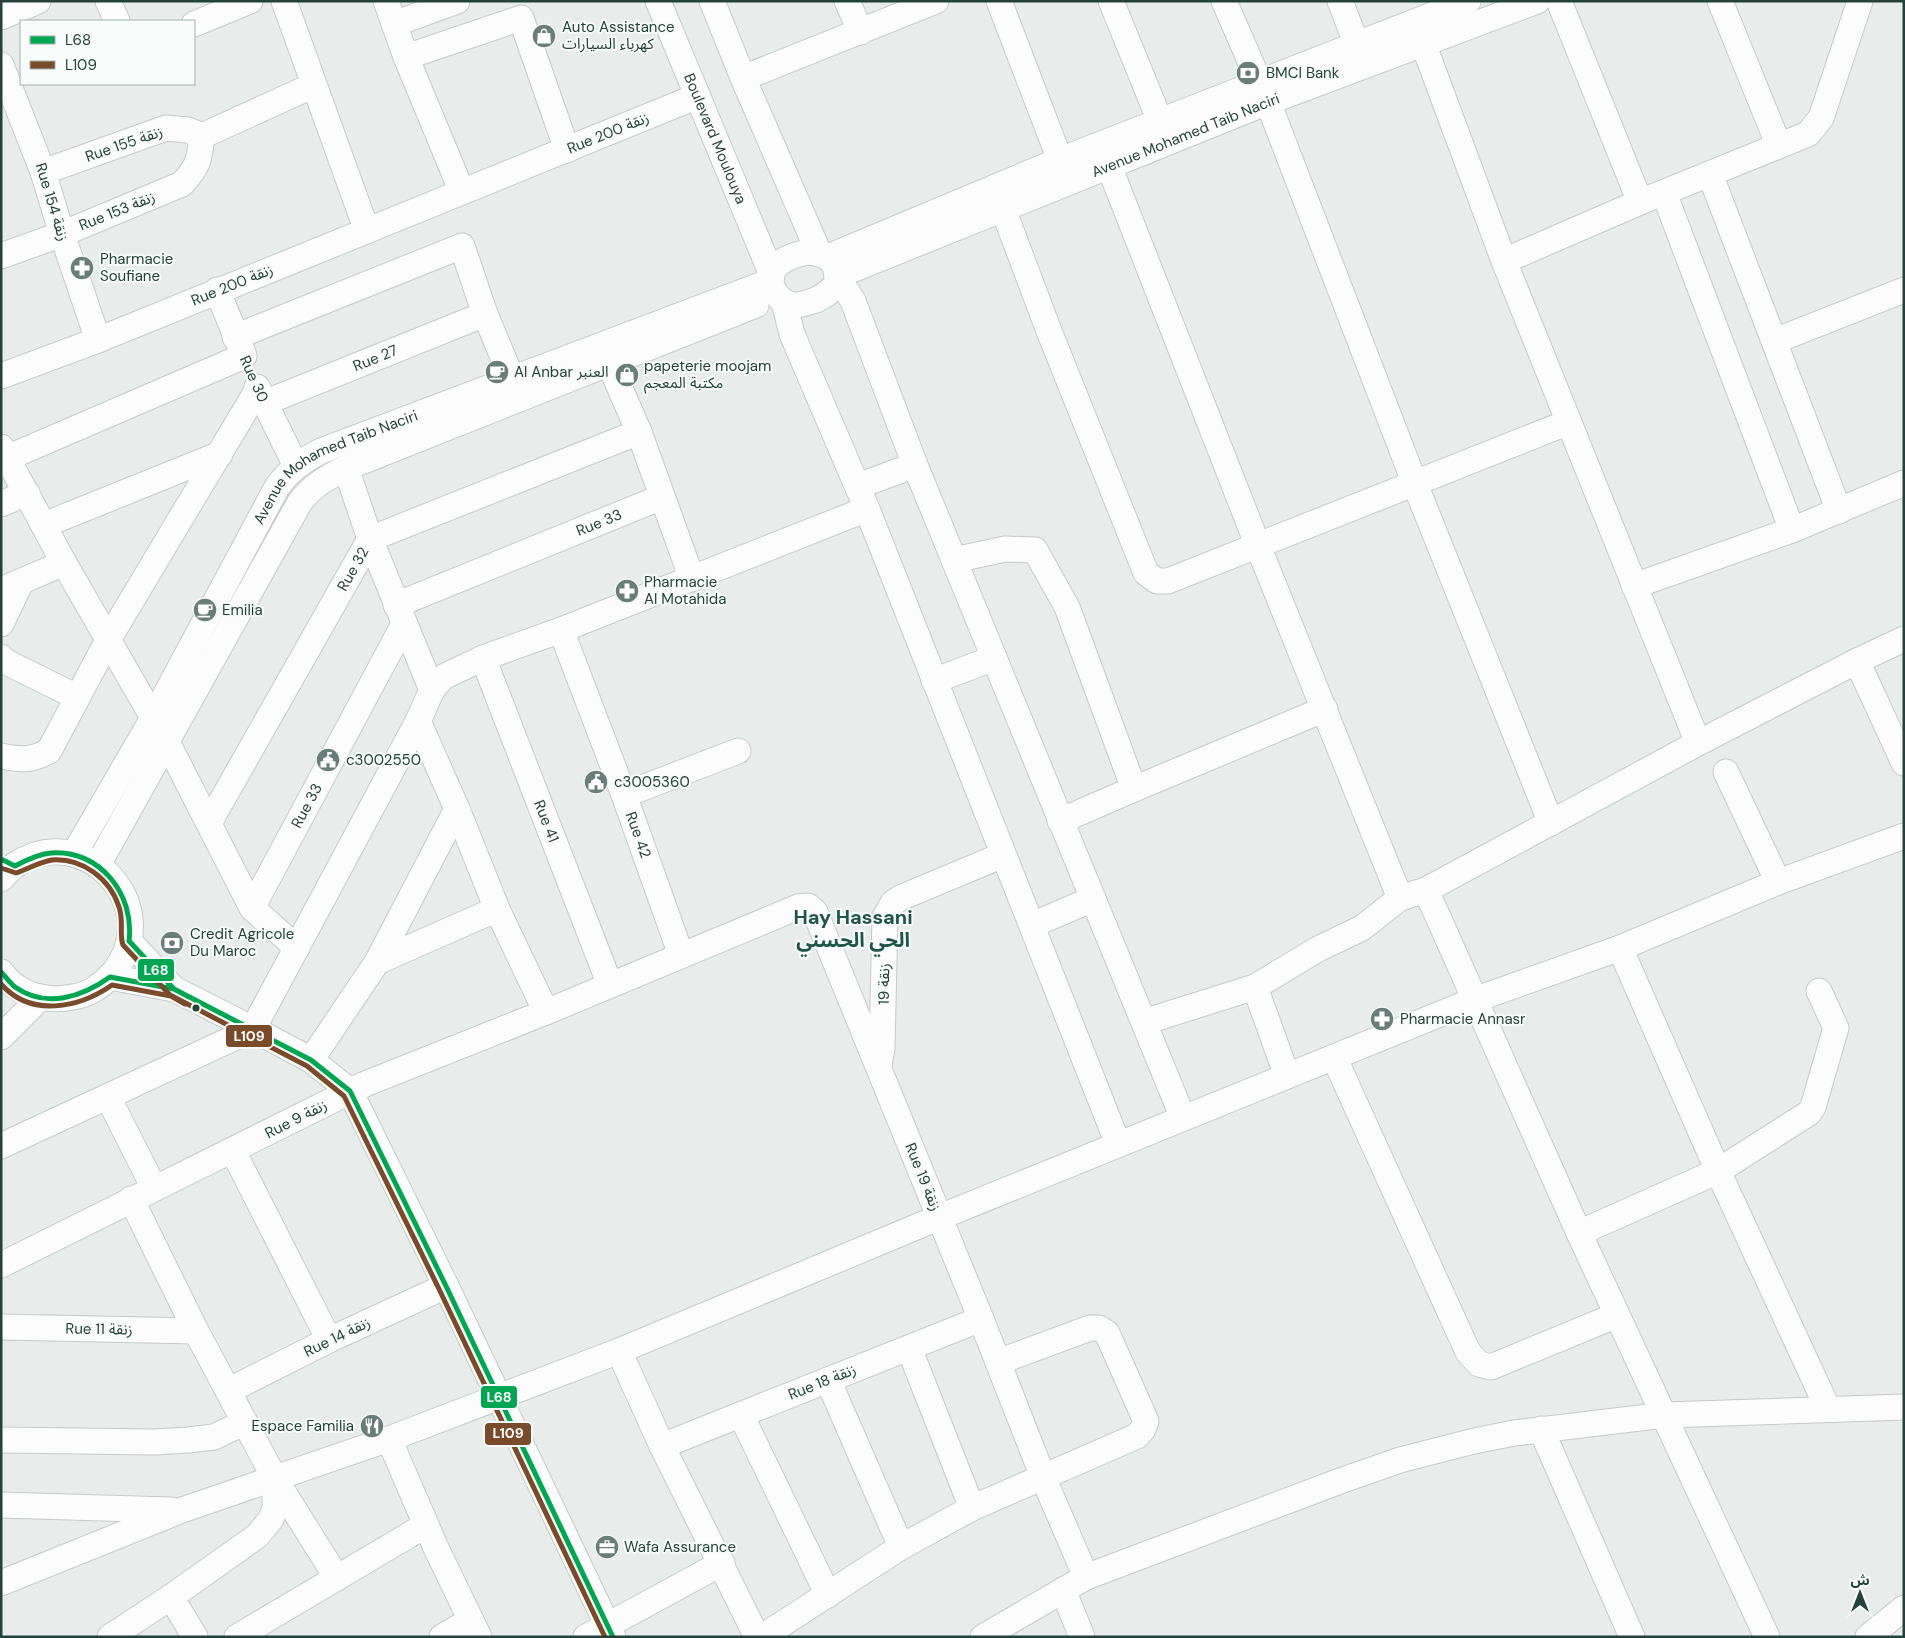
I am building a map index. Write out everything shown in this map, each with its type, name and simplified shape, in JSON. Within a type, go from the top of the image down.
[{"type":"street","points":[[6,11],[38,1]]},
{"type":"street","points":[[108,1],[117,20]]},
{"type":"street","points":[[195,24],[250,1]]},
{"type":"street","points":[[284,1],[367,231]]},
{"type":"street","points":[[457,1],[390,13],[406,57],[462,192]]},
{"type":"street","name":"Boulevard Moulouya","points":[[658,1],[776,288],[792,334],[858,486],[1118,1144]]},
{"type":"street","points":[[712,1],[743,78],[830,267],[853,301],[915,466],[1183,1118]]},
{"type":"street","points":[[848,1],[861,32]]},
{"type":"street","points":[[743,78],[936,1]]},
{"type":"street","points":[[999,1],[1060,160]]},
{"type":"street","points":[[1111,1],[1160,122]]},
{"type":"street","points":[[1224,1],[1264,92],[1415,484],[1551,823]]},
{"type":"street","points":[[1340,1],[1361,55]]},
{"type":"street","name":"Avenue Mohamed Taib Naciri","points":[[1361,55],[1422,44],[1537,1]]},
{"type":"street","points":[[1558,1],[1640,202]]},
{"type":"street","points":[[1720,1],[1778,146]]},
{"type":"street","points":[[1504,261],[1640,202],[1808,134],[1821,118],[1860,1]]},
{"type":"street","name":"Avenue Mohamed Taib Naciri","points":[[830,267],[1003,209],[1109,166],[1264,92],[1361,55],[1461,2]]},
{"type":"street","points":[[406,57],[520,10],[567,150]]},
{"type":"street","points":[[1422,44],[1504,261],[1698,743]]},
{"type":"street","name":"Rue 154 زنقة","points":[[1,65],[8,101],[44,172],[62,234],[98,340]]},
{"type":"street","points":[[202,136],[314,85]]},
{"type":"street","name":"Avenue Mohamed Taib Naciri","points":[[830,267],[1060,160],[1160,122],[1264,92]]},
{"type":"street","name":"Rue 200 زنقة","points":[[1,376],[98,340],[698,96]]},
{"type":"street","name":"Rue 155 زنقة","points":[[44,172],[166,128],[188,130],[202,136]]},
{"type":"street","name":"Rue 153 زنقة","points":[[1,256],[62,234],[182,184],[196,169],[202,136]]},
{"type":"street","points":[[1109,166],[1258,546],[1400,898]]},
{"type":"street","points":[[1710,174],[1839,511]]},
{"type":"street","points":[[1664,193],[1792,530]]},
{"type":"street","points":[[1003,209],[1049,331],[1146,573],[1157,581],[1168,581],[1569,422]]},
{"type":"street","points":[[297,948],[252,908],[167,742],[64,563],[4,453],[462,246],[485,314],[512,378]]},
{"type":"street","points":[[809,252],[830,267],[833,289],[811,302],[796,305],[776,288],[773,270],[780,263],[795,255],[809,252]]},
{"type":"street","name":"Avenue Mohamed Taib Naciri","points":[[98,865],[300,502],[309,490],[323,479],[346,468],[605,354],[776,288]]},
{"type":"street","name":"Rue 30","points":[[217,290],[261,396],[296,466]]},
{"type":"street","points":[[1775,341],[1904,290]]},
{"type":"street","name":"Rue 27","points":[[261,396],[485,314]]},
{"type":"street","points":[[605,354],[639,432],[692,579]]},
{"type":"street","name":"Avenue Mohamed Taib Naciri","points":[[74,854],[153,718],[277,487],[286,474],[306,458],[321,450],[512,378],[605,354]]},
{"type":"street","points":[[1,756],[20,759],[36,758],[48,751],[108,640],[220,454],[261,396]]},
{"type":"street","name":"Rue 32","points":[[209,823],[370,539],[639,432]]},
{"type":"street","points":[[44,525],[220,454]]},
{"type":"street","points":[[858,486],[915,466]]},
{"type":"street","points":[[346,468],[370,539],[432,690]]},
{"type":"street","points":[[1634,586],[1792,530],[1904,483]]},
{"type":"street","points":[[1,504],[27,493]]},
{"type":"street","name":"Rue 33","points":[[252,908],[400,614],[662,497]]},
{"type":"street","points":[[1,1146],[253,1029],[418,721],[432,690],[443,677],[483,658],[562,630],[867,509]]},
{"type":"street","points":[[954,560],[1006,549],[1035,550],[1067,607],[1134,789]]},
{"type":"street","points":[[1,624],[11,586],[64,563]]},
{"type":"street","name":"Rue 42","points":[[562,630],[624,794],[681,956]]},
{"type":"street","points":[[1144,1022],[1256,987],[1318,949],[1362,928],[1400,898],[1426,890],[1698,743],[1857,661],[1904,639]]},
{"type":"street","points":[[1,657],[6,662],[77,697]]},
{"type":"street","name":"Rue 41","points":[[483,658],[610,985]]},
{"type":"street","points":[[934,681],[994,658]]},
{"type":"street","points":[[1857,661],[1904,763]]},
{"type":"street","points":[[1060,821],[1325,709]]},
{"type":"street","points":[[418,721],[457,809],[497,909],[546,1012]]},
{"type":"street","points":[[624,794],[738,751]]},
{"type":"street","points":[[1726,772],[1778,882]]},
{"type":"street","points":[[311,1060],[377,962],[457,809]]},
{"type":"street","points":[[1,1583],[182,1510],[389,1439],[619,1351],[940,1217],[1476,999],[1620,948],[1778,882],[1904,836]]},
{"type":"street","points":[[1,972],[15,986],[40,998],[59,1000],[78,996],[96,989],[110,977],[122,960],[129,941],[130,920],[125,898],[114,880],[98,865],[74,854],[53,852],[33,856],[6,868]]},
{"type":"street","name":"19 زنقة","points":[[878,1067],[882,1048],[886,917],[888,909],[900,898],[1003,855]]},
{"type":"street","points":[[1426,890],[1579,1233],[1767,1637]]},
{"type":"street","points":[[1032,925],[1093,899]]},
{"type":"street","name":"Rue 19 زنقة","points":[[681,956],[798,907],[808,906],[815,912],[940,1217],[1043,1477],[1086,1577]]},
{"type":"street","points":[[377,962],[497,909]]},
{"type":"street","points":[[129,941],[174,989]]},
{"type":"street","points":[[1620,948],[1718,1170],[1828,1409]]},
{"type":"street","name":"Rue 9 زنقة","points":[[1,1265],[350,1091],[681,956]]},
{"type":"street","points":[[110,977],[174,989],[311,1060],[350,1091],[500,1397],[610,1631]]},
{"type":"street","points":[[1256,987],[1287,1076]]},
{"type":"street","points":[[1579,1233],[1718,1170],[1805,1117],[1813,1108],[1836,1028],[1819,991]]},
{"type":"street","points":[[1,1037],[40,998]]},
{"type":"street","points":[[1334,1057],[1468,1352],[1479,1364],[1491,1367],[1617,1315]]},
{"type":"street","points":[[108,1096],[154,1188]]},
{"type":"street","points":[[233,1151],[329,1340]]},
{"type":"street","points":[[131,1199],[196,1331],[275,1479],[337,1578]]},
{"type":"street","name":"Rue 14 زنقة","points":[[228,1391],[329,1340],[446,1286]]},
{"type":"street","name":"Rue 18 زنقة","points":[[662,1446],[981,1319]]},
{"type":"street","name":"Rue 11 زنقة","points":[[1,1326],[196,1331]]},
{"type":"street","points":[[762,1637],[901,1547],[972,1508],[1137,1436],[1143,1429],[1146,1421],[1108,1333],[1099,1328],[1090,1328],[998,1362]]},
{"type":"street","points":[[909,1348],[972,1508]]},
{"type":"street","points":[[619,1351],[662,1446],[757,1637]]},
{"type":"street","points":[[828,1380],[901,1547]]},
{"type":"street","points":[[983,1637],[1086,1577],[1263,1509],[1400,1460],[1474,1441],[1541,1429],[1665,1416],[1904,1407]]},
{"type":"street","points":[[741,1415],[828,1594]]},
{"type":"street","points":[[1,1440],[155,1442],[188,1440],[214,1437],[245,1422]]},
{"type":"street","points":[[1541,1429],[1632,1637]]},
{"type":"street","points":[[389,1439],[426,1525],[475,1628],[442,1637]]},
{"type":"street","points":[[110,1637],[258,1536],[271,1519],[275,1508],[275,1479]]},
{"type":"street","points":[[1,1505],[182,1510]]},
{"type":"street","points":[[237,1637],[426,1525]]},
{"type":"street","points":[[586,1637],[610,1631],[722,1564]]},
{"type":"street","points":[[1063,1590],[1082,1637]]},
{"type":"street","points":[[171,1597],[195,1637]]},
{"type":"street","points":[[1868,1637],[1904,1608]]},
{"type":"transit line","name":"L68","points":[[1,859],[15,866],[42,855],[51,853],[69,854],[85,859],[99,867],[111,878],[120,892],[126,907],[129,941],[174,989],[311,1060],[350,1091],[446,1286],[613,1637]]},
{"type":"transit line","name":"L109","points":[[1,868],[16,873],[47,861],[63,860],[94,872],[109,888],[119,907],[123,945],[170,995],[307,1066],[344,1096],[439,1289],[605,1637]]},
{"type":"transit line","name":"L68","points":[[1,972],[15,987],[39,998],[64,998],[76,995],[110,977],[174,989],[189,997]]},
{"type":"transit line","name":"L109","points":[[1,984],[13,995],[26,1002],[41,1005],[70,1004],[99,993],[112,985],[171,996],[185,1004]]},
{"type":"place","name":"Auto Assistance كهرباء السيارات","points":[[544,36]]},
{"type":"place","name":"BMCI Bank","points":[[1248,73]]},
{"type":"place","name":"Pharmacie Soufiane","points":[[82,268]]},
{"type":"place","name":"Al Anbar العنبر","points":[[497,372]]},
{"type":"place","name":"papeterie moojam مكتبة المعجم","points":[[627,375]]},
{"type":"place","name":"Pharmacie Al Motahida","points":[[627,591]]},
{"type":"place","name":"Emilia","points":[[205,610]]},
{"type":"place","name":"c3002550","points":[[328,760]]},
{"type":"place","name":"c3005360","points":[[596,782]]},
{"type":"place","name":"Credit Agricole Du Maroc","points":[[172,943]]},
{"type":"place","name":"Pharmacie Annasr","points":[[1382,1019]]},
{"type":"place","name":"Espace Familia","points":[[372,1426]]},
{"type":"place","name":"Wafa Assurance","points":[[607,1547]]},
{"type":"district","name":"Hay Hassani الحي الحسني","points":[[853,928]]}]
